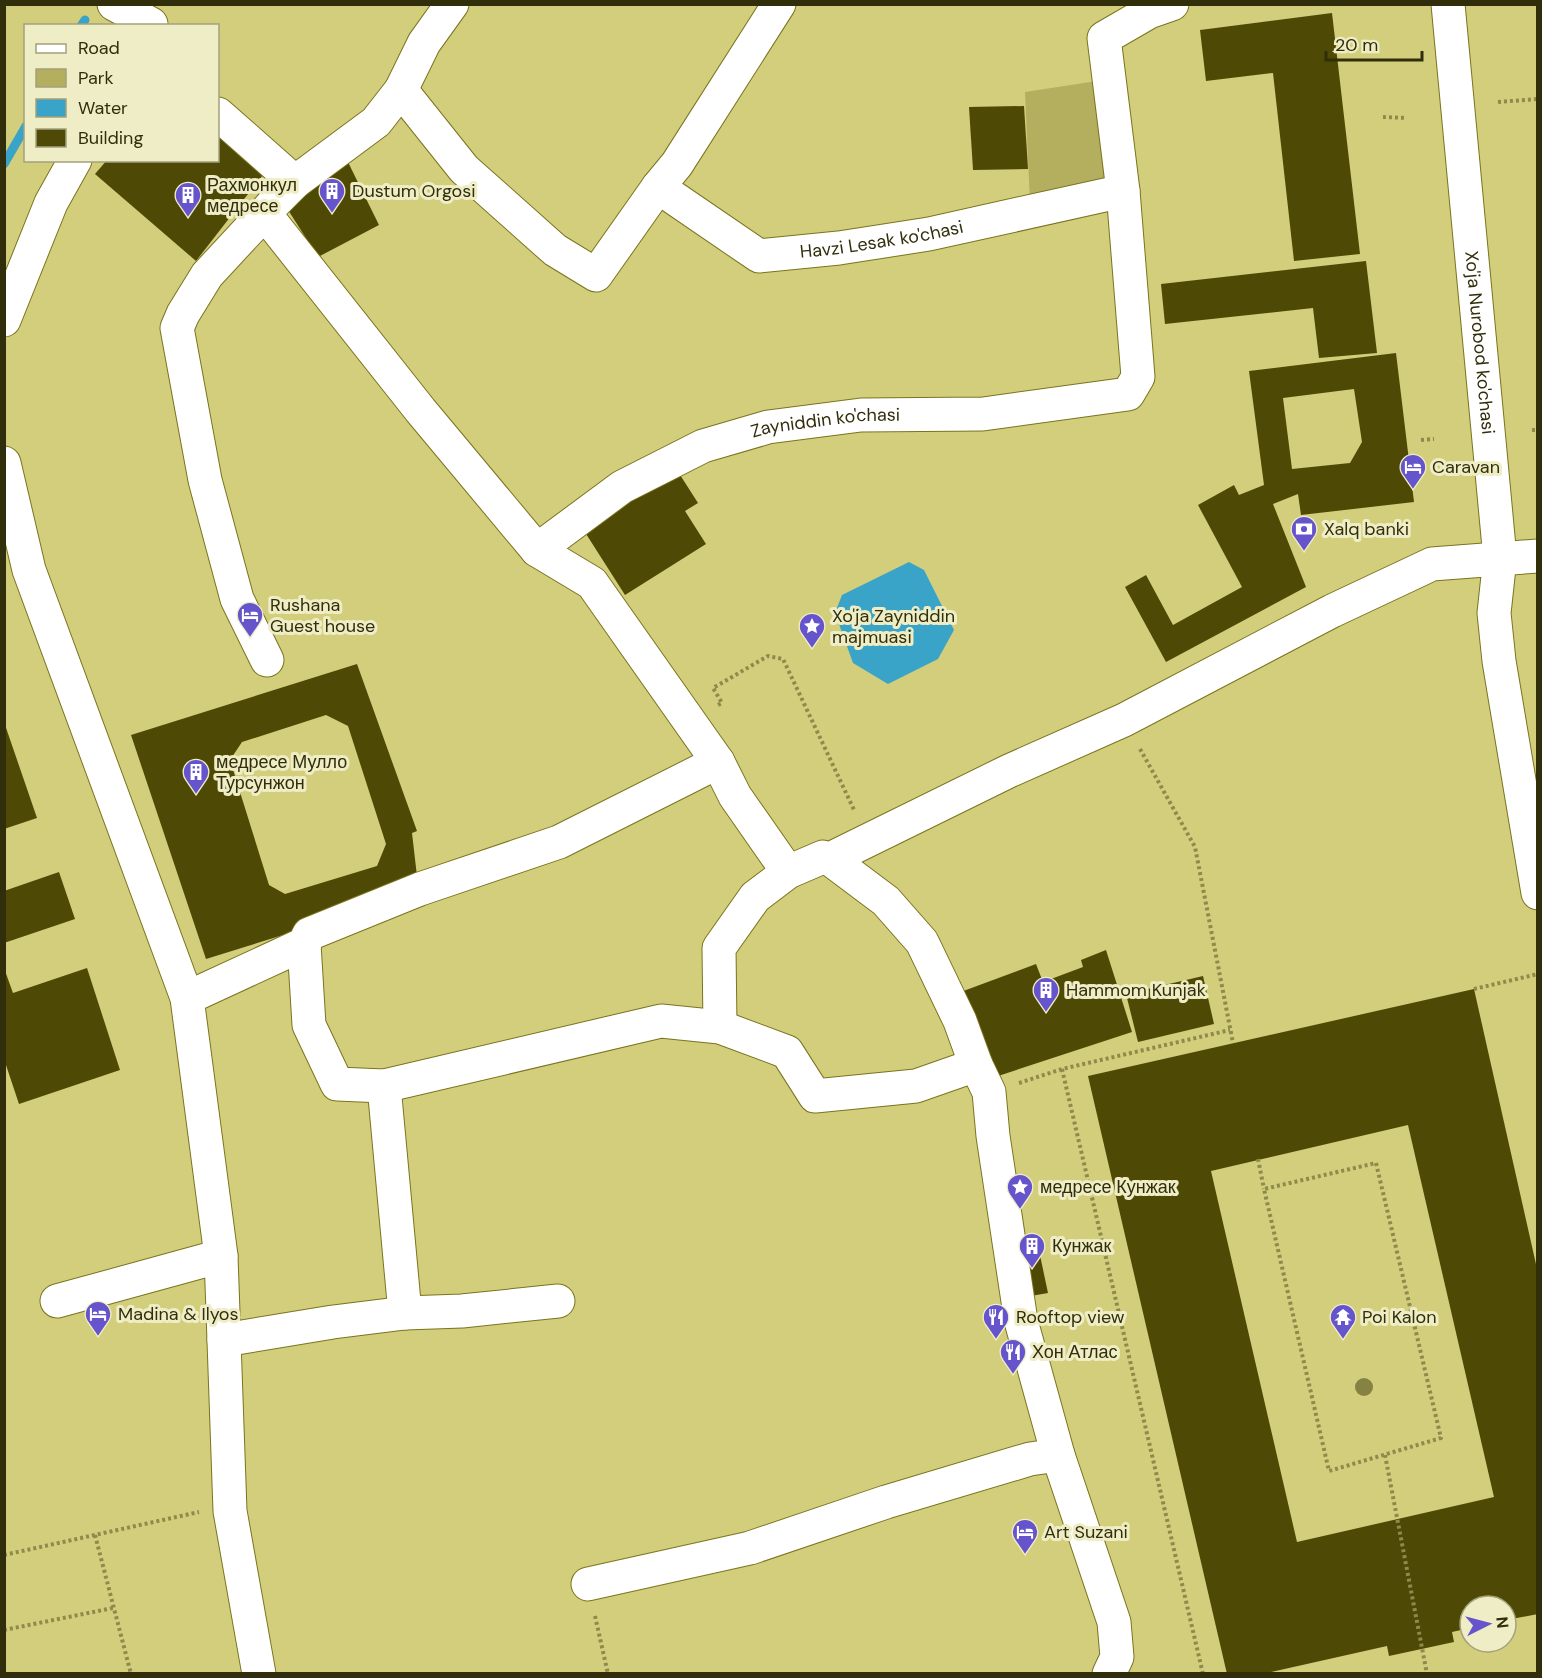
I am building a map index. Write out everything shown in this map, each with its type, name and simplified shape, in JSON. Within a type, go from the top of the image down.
[{"type":"street","points":[[114,4],[156,18]]},
{"type":"street","points":[[267,660],[237,599],[205,480],[177,328],[207,275],[295,182],[376,122],[400,90],[424,43],[452,4]]},
{"type":"street","points":[[400,90],[464,169],[555,250],[596,275],[677,164],[778,4]]},
{"type":"street","points":[[1123,191],[1104,38],[1149,12],[1172,4]]},
{"type":"street","name":"Xo'ja Nurobod ko'chasi","points":[[1448,4],[1500,558],[1494,613],[1499,661],[1538,893]]},
{"type":"street","points":[[219,115],[295,182]]},
{"type":"street","points":[[4,320],[51,203],[74,162]]},
{"type":"street","name":"Havzi Lesak ko'chasi","points":[[658,187],[759,256],[839,248],[929,234],[1123,191]]},
{"type":"street","name":"Zayniddin ko'chasi","points":[[537,550],[622,487],[703,446],[768,427],[861,415],[983,414],[1128,394],[1138,377],[1123,191]]},
{"type":"street","points":[[265,214],[414,402],[537,550],[592,583],[718,762],[735,796],[788,872]]},
{"type":"street","points":[[4,463],[29,570],[187,998],[221,1256],[230,1511],[259,1674]]},
{"type":"street","points":[[830,859],[1009,771],[1124,720],[1332,611],[1432,564],[1538,556]]},
{"type":"street","points":[[718,762],[559,842],[409,894],[309,934],[304,944],[309,1025],[337,1084],[384,1086],[661,1021],[720,1028],[787,1052],[815,1096],[982,1079]]},
{"type":"street","points":[[720,1028],[719,948],[755,897],[788,872],[823,857],[830,859],[886,901],[922,942],[960,1021],[982,1079],[1021,1321],[1058,1455],[1114,1622],[1117,1657],[1109,1674]]},
{"type":"street","points":[[187,998],[304,944]]},
{"type":"street","points":[[384,1086],[405,1313]]},
{"type":"street","points":[[57,1301],[221,1256]]},
{"type":"street","points":[[224,1340],[405,1313],[462,1311],[558,1301]]},
{"type":"street","points":[[588,1584],[750,1548],[886,1502],[1030,1459],[1058,1455]]},
{"type":"path","points":[[1498,102],[1538,99]]},
{"type":"path","points":[[1383,117],[1407,118]]},
{"type":"path","points":[[1421,440],[1434,439]]},
{"type":"path","points":[[690,723],[722,703],[713,688],[768,656],[783,659],[868,840]]},
{"type":"path","points":[[1124,720],[1195,847],[1233,1043]]},
{"type":"path","points":[[1474,989],[1538,974]]},
{"type":"path","points":[[982,1079],[1062,1069],[1230,1030]]},
{"type":"path","points":[[1062,1069],[1203,1674]]},
{"type":"path","points":[[1258,1159],[1264,1189],[1329,1471],[1441,1438],[1376,1163],[1264,1189]]},
{"type":"path","points":[[1384,1455],[1427,1674]]},
{"type":"path","points":[[4,1555],[199,1512],[230,1511]]},
{"type":"path","points":[[95,1535],[131,1674]]},
{"type":"path","points":[[588,1584],[608,1674]]},
{"type":"path","points":[[4,1630],[113,1608]]},
{"type":"green space","points":[[1097,81],[1107,185],[1030,203],[1025,92]]},
{"type":"water","points":[[909,562],[924,570],[954,630],[938,659],[888,684],[853,663],[835,613],[842,595]]},
{"type":"building","points":[[1332,13],[1360,254],[1294,261],[1273,73],[1206,81],[1200,30]]},
{"type":"building","points":[[1024,106],[1028,169],[973,170],[969,107]]},
{"type":"building","name":"Рахмонкул медресе","points":[[219,134],[266,171],[196,261],[95,174],[105,162],[219,162]]},
{"type":"building","name":"Dustum Orgosi","points":[[344,154],[379,225],[318,257],[283,202]]},
{"type":"building","points":[[1366,261],[1377,353],[1319,358],[1313,308],[1165,324],[1161,284]]},
{"type":"building","points":[[1396,353],[1414,502],[1301,515],[1298,494],[1273,504],[1306,587],[1166,662],[1125,587],[1146,575],[1173,625],[1242,587],[1198,505],[1234,485],[1239,495],[1264,485],[1249,371]],"holes":[[[1354,389],[1362,442],[1350,463],[1292,469],[1283,398]]]},
{"type":"building","points":[[675,467],[698,503],[685,511],[706,544],[625,595],[581,526]]},
{"type":"building","name":"медресе Мулло Турсунжон","points":[[357,664],[417,831],[412,833],[418,885],[297,922],[299,930],[206,959],[131,735]],"holes":[[[326,715],[348,726],[386,844],[377,866],[285,894],[269,885],[230,760],[242,742]]]},
{"type":"building","points":[[4,722],[37,818],[4,829]]},
{"type":"building","points":[[59,872],[75,919],[4,943],[4,891]]},
{"type":"building","name":"Hammom Kunjak","points":[[1106,950],[1132,1032],[992,1078],[958,993],[1036,964],[1043,982],[1083,967],[1081,960]]},
{"type":"building","points":[[4,968],[13,993],[87,968],[120,1070],[19,1104],[4,1059]]},
{"type":"building","points":[[1203,976],[1214,1024],[1138,1042],[1126,994]]},
{"type":"building","name":"Poi Kalon","points":[[1474,989],[1538,1273],[1538,1614],[1518,1618],[1518,1594],[1458,1594],[1458,1631],[1452,1632],[1454,1642],[1389,1656],[1387,1646],[1262,1674],[1227,1674],[1088,1076]],"holes":[[[1408,1125],[1494,1497],[1297,1542],[1211,1171]]]},
{"type":"building","name":"Кунжак","points":[[1037,1241],[1048,1293],[1025,1297],[1017,1245]]},
{"type":"waterway","points":[[82,24],[85,20]]},
{"type":"waterway","points":[[4,164],[24,129]]},
{"type":"place","name":"Dustum Orgosi","points":[[332,214]]},
{"type":"place","name":"Рахмонкул медресе","points":[[188,218]]},
{"type":"place","name":"Caravan","points":[[1413,490]]},
{"type":"place","name":"Xalq banki","points":[[1304,552]]},
{"type":"place","name":"Rushana Guest house","points":[[250,638]]},
{"type":"place","name":"Xo'ja Zayniddin majmuasi","points":[[812,649]]},
{"type":"place","name":"медресе Мулло Турсунжон","points":[[196,795]]},
{"type":"place","name":"Hammom Kunjak","points":[[1046,1013]]},
{"type":"place","name":"медресе Кунжак","points":[[1020,1210]]},
{"type":"place","name":"Кунжак","points":[[1032,1269]]},
{"type":"place","name":"Madina & Ilyos","points":[[98,1337]]},
{"type":"place","name":"Rooftop view","points":[[996,1340]]},
{"type":"place","name":"Poi Kalon","points":[[1343,1340]]},
{"type":"place","name":"Хон Атлас","points":[[1013,1375]]},
{"type":"place","name":"Art Suzani","points":[[1025,1555]]}]
